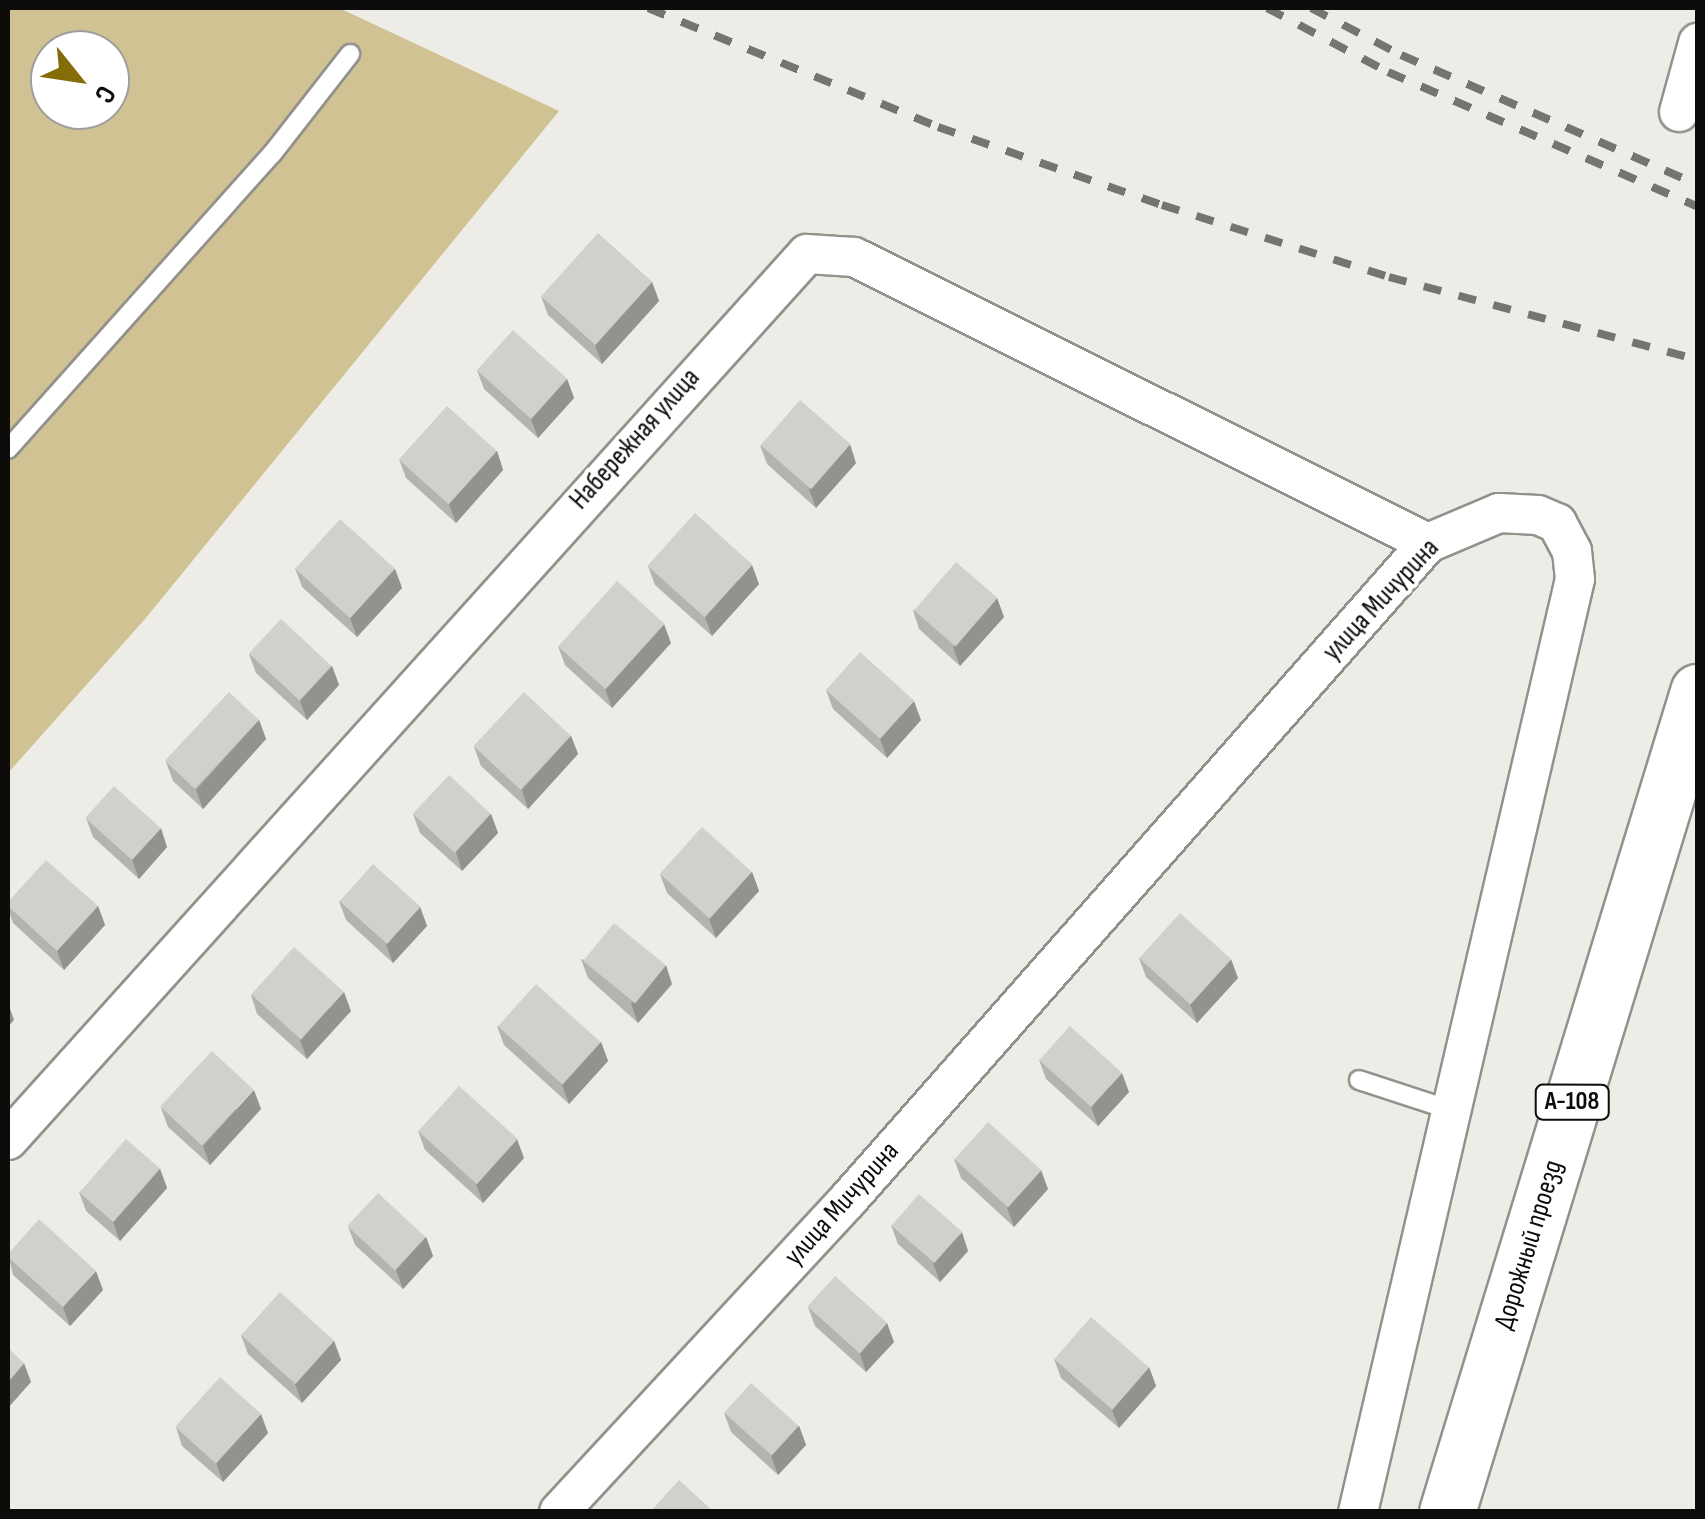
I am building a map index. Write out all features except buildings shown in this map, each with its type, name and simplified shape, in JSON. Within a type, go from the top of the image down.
[{"type":"highway","name":"Дорожный проезд","points":[[1447,1512],[1698,692]]},
{"type":"street","points":[[1679,112],[1698,43]]},
{"type":"street","name":"Набережная улица","points":[[8,1140],[807,254],[854,257],[1428,543]]},
{"type":"street","name":"улица Мичурина","points":[[559,1512],[847,1201],[1428,543],[1500,513],[1538,515],[1557,523],[1572,552],[1575,578],[1358,1512]]},
{"type":"lane","points":[[8,449],[272,154],[350,54]]},
{"type":"lane","points":[[1359,1080],[1452,1110]]},
{"type":"shaded area","points":[[8,8],[339,8],[559,111],[145,619],[8,773]]},
{"type":"railway","points":[[648,8],[938,127],[1162,205],[1389,277],[1698,360]]},
{"type":"railway","points":[[1267,8],[1388,72],[1698,207]]},
{"type":"railway","points":[[1311,8],[1401,55],[1698,185]]}]
